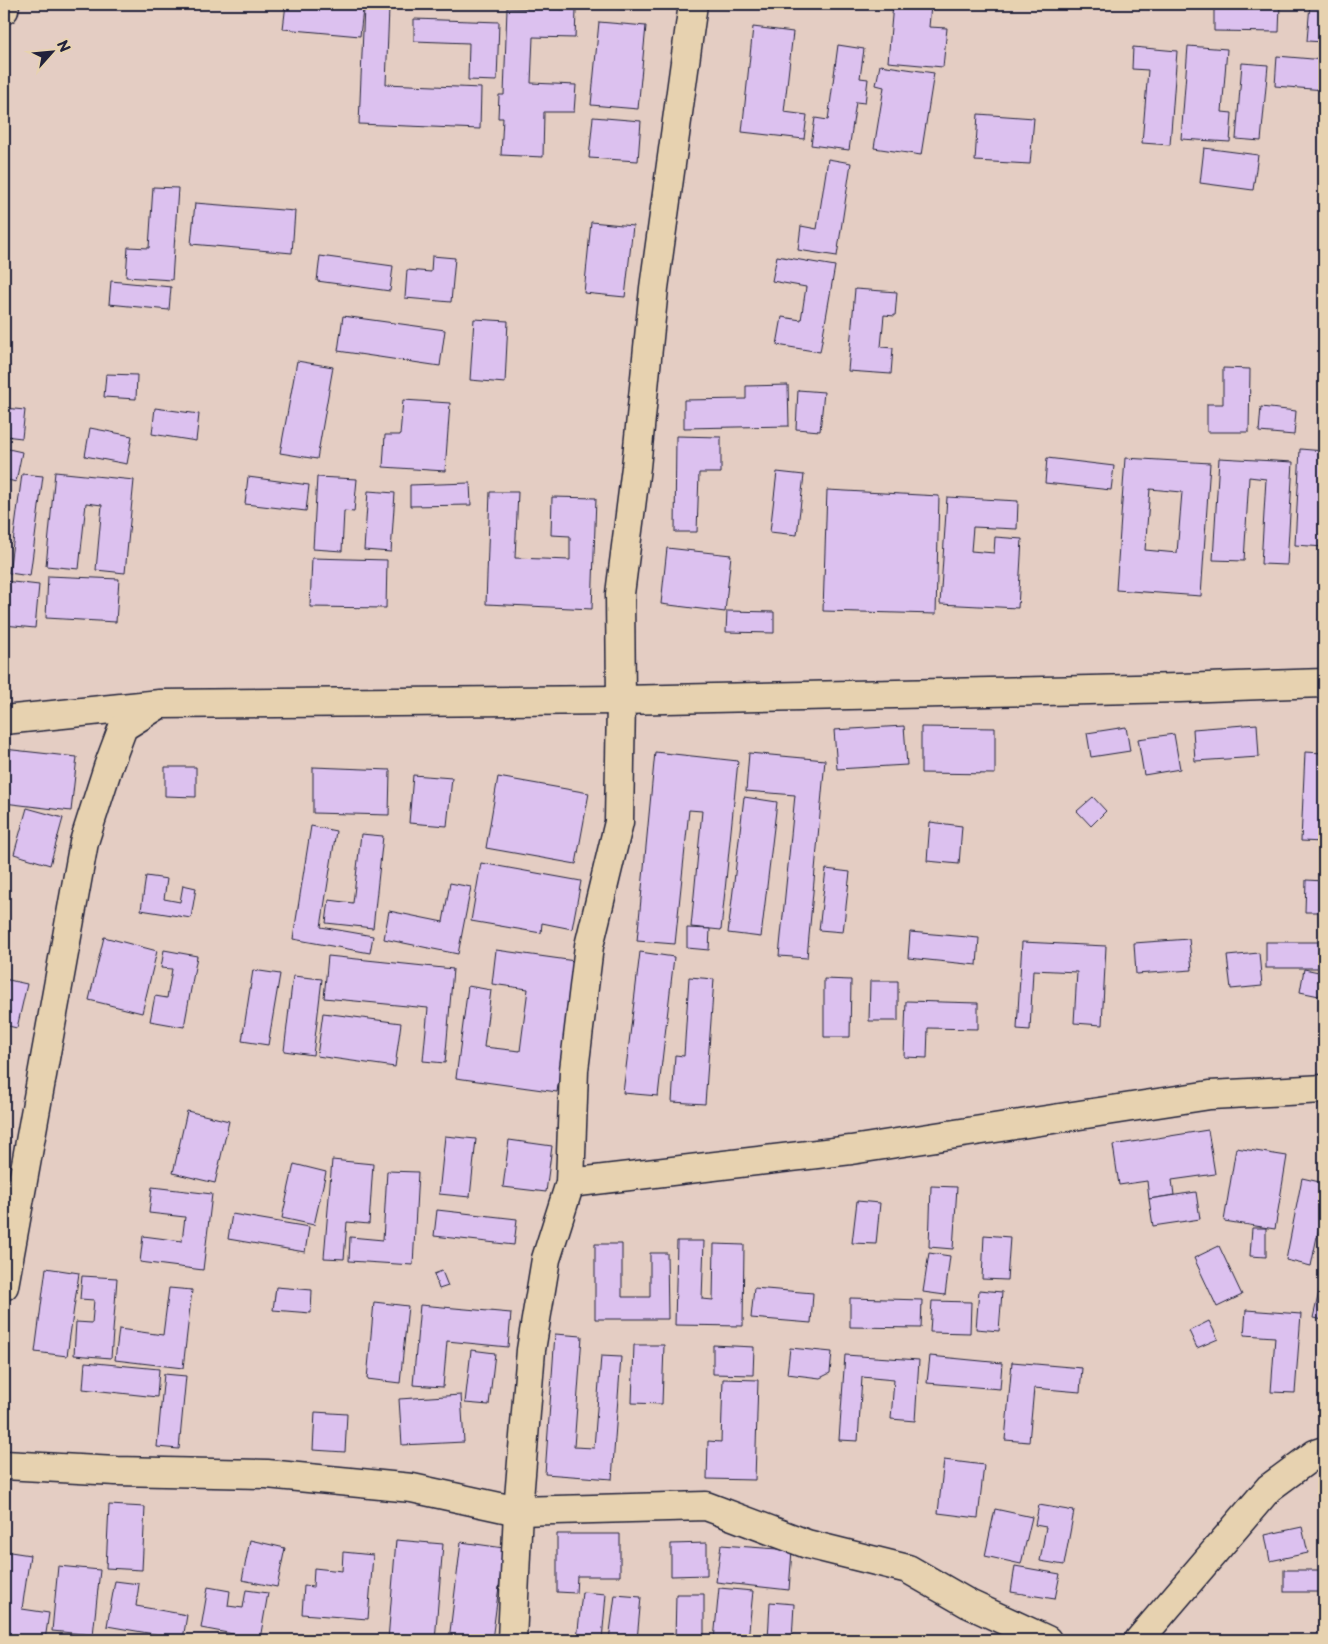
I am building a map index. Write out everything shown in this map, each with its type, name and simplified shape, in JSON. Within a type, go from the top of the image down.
[{"type":"street","points":[[4,4],[4,10]]},
{"type":"street","points":[[512,1640],[518,1511],[531,1350],[546,1259],[570,1183],[574,1070],[589,946],[619,822],[620,594],[636,467],[654,288],[693,4]]},
{"type":"street","points":[[4,720],[160,704],[621,700],[1324,684]]},
{"type":"street","points":[[4,1286],[84,842],[123,727],[160,704]]},
{"type":"street","points":[[570,1183],[852,1150],[1210,1096],[1324,1089]]},
{"type":"street","points":[[1139,1640],[1270,1488],[1315,1454],[1324,1451]]},
{"type":"street","points":[[4,1465],[116,1471],[267,1474],[412,1488],[518,1511],[706,1506],[806,1544],[908,1569],[969,1604],[1047,1640]]},
{"type":"building","points":[[286,4],[363,9],[360,36],[283,29]]},
{"type":"building","points":[[548,4],[571,4],[571,8],[548,6]]},
{"type":"building","points":[[571,4],[630,4],[630,10]]},
{"type":"building","points":[[893,4],[952,4],[952,7],[931,5],[929,27],[947,28],[943,67],[888,62]]},
{"type":"building","points":[[1214,4],[1280,4],[1279,32],[1214,31]]},
{"type":"building","points":[[1310,4],[1324,4],[1324,42],[1307,41]]},
{"type":"building","points":[[364,7],[389,8],[386,84],[481,88],[480,129],[359,124]]},
{"type":"building","points":[[507,8],[576,10],[575,38],[533,37],[531,83],[576,85],[574,112],[544,112],[543,157],[501,155],[503,118],[498,118],[499,95],[504,95]]},
{"type":"building","points":[[414,19],[499,22],[497,81],[468,80],[469,43],[414,41]]},
{"type":"building","points":[[599,22],[646,26],[638,109],[591,105]]},
{"type":"building","points":[[753,27],[793,32],[784,112],[807,115],[804,139],[742,132]]},
{"type":"building","points":[[838,45],[864,49],[860,78],[868,79],[865,103],[856,102],[849,150],[811,145],[815,118],[828,120]]},
{"type":"building","points":[[1188,46],[1227,49],[1222,112],[1232,113],[1230,142],[1181,139]]},
{"type":"building","points":[[1133,47],[1177,51],[1170,145],[1142,143],[1148,70],[1132,69]]},
{"type":"building","points":[[1277,56],[1324,60],[1324,90],[1275,86]]},
{"type":"building","points":[[1242,63],[1268,65],[1261,141],[1236,139]]},
{"type":"building","points":[[880,65],[934,73],[921,155],[874,148],[884,87],[876,85]]},
{"type":"building","points":[[978,114],[1034,118],[1030,164],[975,161]]},
{"type":"building","points":[[593,117],[641,121],[638,161],[589,158]]},
{"type":"building","points":[[1204,148],[1258,155],[1253,190],[1200,183]]},
{"type":"building","points":[[828,159],[851,163],[837,256],[798,250],[801,226],[817,229]]},
{"type":"building","points":[[153,187],[178,188],[172,280],[126,277],[128,247],[149,248]]},
{"type":"building","points":[[195,203],[295,211],[292,253],[191,244]]},
{"type":"building","points":[[591,222],[633,226],[625,297],[584,293]]},
{"type":"building","points":[[320,256],[393,266],[390,291],[317,281]]},
{"type":"building","points":[[432,256],[455,258],[451,302],[405,298],[407,270],[431,272]]},
{"type":"building","points":[[777,256],[835,266],[820,352],[777,345],[782,317],[801,320],[806,287],[772,281]]},
{"type":"building","points":[[111,281],[171,287],[169,310],[109,304]]},
{"type":"building","points":[[855,289],[897,292],[895,316],[884,315],[881,347],[893,348],[891,374],[848,371]]},
{"type":"building","points":[[343,316],[445,330],[440,366],[338,351]]},
{"type":"building","points":[[474,319],[508,321],[505,383],[470,380]]},
{"type":"building","points":[[297,361],[333,367],[317,459],[280,453]]},
{"type":"building","points":[[1223,368],[1250,369],[1249,432],[1207,432],[1207,404],[1223,404]]},
{"type":"building","points":[[106,374],[137,375],[136,399],[104,397]]},
{"type":"building","points":[[788,385],[789,426],[684,428],[684,400],[746,399],[746,386]]},
{"type":"building","points":[[798,390],[824,392],[820,431],[796,429]]},
{"type":"building","points":[[403,400],[450,403],[445,471],[383,467],[385,435],[400,435]]},
{"type":"building","points":[[1261,407],[1296,411],[1294,435],[1259,432]]},
{"type":"building","points":[[4,408],[25,410],[22,438],[4,436]]},
{"type":"building","points":[[155,408],[199,414],[196,441],[152,434]]},
{"type":"building","points":[[90,428],[132,436],[127,464],[85,456]]},
{"type":"building","points":[[676,436],[721,437],[721,473],[699,473],[697,532],[675,532]]},
{"type":"building","points":[[4,448],[22,452],[16,482],[4,479]]},
{"type":"building","points":[[1300,449],[1324,451],[1324,547],[1295,545]]},
{"type":"building","points":[[1047,458],[1114,466],[1111,490],[1045,483]]},
{"type":"building","points":[[1125,458],[1210,463],[1201,596],[1116,590]],"holes":[[[1150,489],[1182,492],[1177,553],[1145,550]]]},
{"type":"building","points":[[1219,458],[1293,462],[1287,565],[1261,564],[1266,479],[1249,477],[1244,561],[1213,560]]},
{"type":"building","points":[[55,472],[134,480],[125,573],[96,570],[102,505],[86,503],[79,569],[46,566]]},
{"type":"building","points":[[777,472],[804,475],[797,535],[770,532]]},
{"type":"building","points":[[22,474],[43,476],[30,576],[9,573]]},
{"type":"building","points":[[248,477],[309,485],[306,511],[245,504]]},
{"type":"building","points":[[317,477],[357,479],[354,512],[344,511],[342,551],[313,549]]},
{"type":"building","points":[[470,483],[471,505],[410,506],[410,485]]},
{"type":"building","points":[[827,490],[939,496],[936,614],[823,611]]},
{"type":"building","points":[[368,491],[395,493],[391,552],[364,550]]},
{"type":"building","points":[[490,492],[518,492],[515,558],[570,560],[570,536],[551,535],[552,497],[596,498],[592,609],[486,604]]},
{"type":"building","points":[[947,497],[1018,501],[1017,529],[973,527],[971,551],[994,553],[995,537],[1022,539],[1018,608],[940,604]]},
{"type":"building","points":[[667,548],[731,555],[725,612],[661,604]]},
{"type":"building","points":[[312,558],[387,560],[386,608],[310,607]]},
{"type":"building","points":[[48,576],[119,579],[116,622],[46,618]]},
{"type":"building","points":[[4,581],[39,585],[35,628],[4,625]]},
{"type":"building","points":[[727,611],[774,612],[774,633],[726,632]]},
{"type":"building","points":[[1257,724],[1259,757],[1195,761],[1193,729]]},
{"type":"building","points":[[904,726],[907,765],[837,769],[834,730]]},
{"type":"building","points":[[921,727],[995,728],[995,774],[921,773]]},
{"type":"building","points":[[1126,727],[1130,751],[1091,757],[1087,733]]},
{"type":"building","points":[[1174,734],[1180,769],[1144,775],[1138,739]]},
{"type":"building","points":[[4,749],[77,757],[71,811],[4,803]]},
{"type":"building","points":[[655,752],[738,761],[721,930],[691,927],[702,811],[689,810],[675,944],[637,941]]},
{"type":"building","points":[[1305,752],[1324,753],[1324,842],[1301,841]]},
{"type":"building","points":[[749,753],[825,760],[807,958],[779,956],[795,795],[746,791]]},
{"type":"building","points":[[165,767],[196,767],[196,797],[165,796]]},
{"type":"building","points":[[313,767],[390,770],[389,815],[313,813]]},
{"type":"building","points":[[413,775],[452,778],[447,826],[409,823]]},
{"type":"building","points":[[498,777],[589,793],[576,864],[486,848]]},
{"type":"building","points":[[744,797],[777,802],[761,937],[728,933]]},
{"type":"building","points":[[1093,797],[1106,811],[1091,826],[1077,811]]},
{"type":"building","points":[[27,808],[63,818],[50,865],[14,854]]},
{"type":"building","points":[[930,822],[962,826],[959,864],[927,861]]},
{"type":"building","points":[[311,826],[336,831],[321,927],[373,936],[370,953],[293,939]]},
{"type":"building","points":[[361,834],[383,836],[373,928],[326,923],[329,900],[353,903]]},
{"type":"building","points":[[481,863],[581,881],[572,929],[542,923],[541,933],[471,921]]},
{"type":"building","points":[[826,869],[850,872],[843,932],[819,930]]},
{"type":"building","points":[[146,876],[167,879],[164,899],[180,902],[183,885],[196,888],[191,918],[141,910]]},
{"type":"building","points":[[1306,880],[1324,881],[1324,912],[1305,912]]},
{"type":"building","points":[[450,883],[471,887],[458,954],[384,939],[389,911],[443,922]]},
{"type":"building","points":[[687,928],[710,929],[709,950],[687,948]]},
{"type":"building","points":[[910,932],[979,938],[977,965],[908,958]]},
{"type":"building","points":[[104,937],[157,951],[142,1013],[89,1000]]},
{"type":"building","points":[[1189,939],[1192,970],[1136,974],[1134,943]]},
{"type":"building","points":[[1022,942],[1106,946],[1102,1025],[1074,1023],[1077,972],[1033,970],[1030,1030],[1017,1029]]},
{"type":"building","points":[[1266,942],[1319,942],[1319,968],[1266,968]]},
{"type":"building","points":[[164,950],[197,956],[184,1027],[150,1021],[155,996],[167,998],[172,969],[161,968]]},
{"type":"building","points":[[496,950],[575,961],[557,1092],[456,1078],[468,986],[491,990],[484,1047],[520,1051],[528,989],[492,984]]},
{"type":"building","points":[[640,952],[674,957],[658,1096],[623,1093]]},
{"type":"building","points":[[1259,953],[1262,986],[1231,989],[1227,956]]},
{"type":"building","points":[[328,956],[453,969],[445,1063],[423,1061],[428,1008],[324,998]]},
{"type":"building","points":[[1304,969],[1324,973],[1319,996],[1300,992]]},
{"type":"building","points":[[253,970],[280,974],[268,1045],[242,1041]]},
{"type":"building","points":[[293,976],[322,979],[313,1055],[284,1051]]},
{"type":"building","points":[[689,977],[714,979],[705,1104],[672,1102],[675,1055],[684,1056]]},
{"type":"building","points":[[4,979],[27,984],[17,1028],[4,1025]]},
{"type":"building","points":[[824,979],[851,980],[850,1037],[824,1037]]},
{"type":"building","points":[[870,981],[898,981],[898,1021],[869,1021]]},
{"type":"building","points":[[906,1001],[978,1003],[978,1029],[928,1028],[927,1058],[904,1057]]},
{"type":"building","points":[[323,1013],[401,1023],[395,1067],[317,1056]]},
{"type":"building","points":[[187,1111],[229,1121],[215,1183],[173,1173]]},
{"type":"building","points":[[1208,1130],[1215,1174],[1172,1180],[1174,1195],[1149,1199],[1147,1181],[1119,1185],[1113,1145]]},
{"type":"building","points":[[445,1136],[476,1139],[470,1197],[439,1194]]},
{"type":"building","points":[[509,1140],[552,1146],[546,1192],[503,1187]]},
{"type":"building","points":[[1236,1148],[1287,1156],[1275,1229],[1224,1221]]},
{"type":"building","points":[[332,1160],[373,1164],[369,1224],[347,1222],[344,1259],[324,1258]]},
{"type":"building","points":[[294,1164],[326,1172],[314,1225],[282,1218]]},
{"type":"building","points":[[387,1171],[418,1172],[413,1265],[349,1261],[350,1237],[383,1240]]},
{"type":"building","points":[[1302,1178],[1324,1183],[1324,1202],[1311,1266],[1286,1260]]},
{"type":"building","points":[[931,1186],[957,1187],[953,1249],[929,1247]]},
{"type":"building","points":[[152,1187],[212,1194],[203,1270],[140,1262],[143,1236],[182,1241],[185,1217],[149,1213]]},
{"type":"building","points":[[1196,1192],[1200,1219],[1153,1226],[1149,1199]]},
{"type":"building","points":[[857,1201],[880,1203],[876,1244],[852,1243]]},
{"type":"building","points":[[437,1210],[517,1219],[514,1245],[434,1236]]},
{"type":"building","points":[[232,1214],[309,1227],[305,1252],[228,1239]]},
{"type":"building","points":[[1252,1228],[1266,1228],[1266,1257],[1250,1256]]},
{"type":"building","points":[[984,1235],[1010,1237],[1007,1280],[982,1279]]},
{"type":"building","points":[[677,1241],[704,1241],[702,1299],[713,1300],[714,1244],[744,1245],[743,1326],[675,1325]]},
{"type":"building","points":[[595,1244],[622,1244],[622,1297],[650,1297],[650,1253],[667,1253],[668,1319],[595,1319]]},
{"type":"building","points":[[1219,1246],[1242,1295],[1217,1307],[1194,1258]]},
{"type":"building","points":[[929,1253],[950,1256],[945,1295],[923,1292]]},
{"type":"building","points":[[46,1268],[79,1273],[67,1356],[35,1352]]},
{"type":"building","points":[[1324,1270],[1324,1320],[1313,1318]]},
{"type":"building","points":[[442,1271],[448,1286],[439,1289],[434,1274]]},
{"type":"building","points":[[82,1276],[117,1278],[111,1358],[74,1355],[76,1322],[92,1323],[94,1300],[80,1299]]},
{"type":"building","points":[[276,1287],[312,1290],[311,1313],[273,1310]]},
{"type":"building","points":[[169,1288],[192,1290],[183,1368],[115,1360],[119,1329],[163,1335]]},
{"type":"building","points":[[754,1288],[813,1293],[811,1323],[751,1318]]},
{"type":"building","points":[[979,1290],[1002,1292],[999,1331],[976,1329]]},
{"type":"building","points":[[850,1298],[922,1300],[921,1328],[850,1327]]},
{"type":"building","points":[[932,1301],[971,1302],[970,1333],[930,1332]]},
{"type":"building","points":[[374,1302],[408,1306],[400,1383],[367,1379]]},
{"type":"building","points":[[420,1305],[511,1313],[508,1347],[447,1341],[443,1387],[413,1385]]},
{"type":"building","points":[[1246,1310],[1301,1314],[1295,1393],[1271,1392],[1275,1337],[1244,1335]]},
{"type":"building","points":[[1209,1321],[1218,1339],[1197,1348],[1189,1331]]},
{"type":"building","points":[[555,1334],[582,1336],[574,1447],[594,1448],[601,1356],[621,1357],[612,1479],[545,1474]]},
{"type":"building","points":[[634,1345],[664,1345],[662,1404],[632,1403]]},
{"type":"building","points":[[713,1345],[754,1347],[753,1375],[713,1374]]},
{"type":"building","points":[[790,1348],[832,1352],[830,1373],[820,1378],[787,1374]]},
{"type":"building","points":[[471,1350],[495,1353],[489,1405],[465,1403]]},
{"type":"building","points":[[845,1355],[919,1360],[915,1421],[891,1419],[894,1380],[862,1377],[858,1441],[839,1440]]},
{"type":"building","points":[[930,1356],[1002,1363],[1000,1389],[927,1383]]},
{"type":"building","points":[[85,1362],[159,1369],[157,1397],[83,1389]]},
{"type":"building","points":[[1012,1362],[1082,1368],[1080,1392],[1034,1388],[1029,1442],[1005,1440]]},
{"type":"building","points":[[164,1374],[186,1376],[179,1449],[157,1447]]},
{"type":"building","points":[[723,1379],[758,1380],[755,1480],[707,1479],[708,1441],[721,1442]]},
{"type":"building","points":[[461,1395],[464,1442],[402,1445],[399,1399]]},
{"type":"building","points":[[315,1412],[347,1414],[345,1452],[313,1450]]},
{"type":"building","points":[[944,1460],[984,1465],[978,1518],[938,1513]]},
{"type":"building","points":[[109,1505],[145,1507],[142,1570],[106,1568]]},
{"type":"building","points":[[1039,1505],[1074,1511],[1064,1565],[1040,1561],[1046,1527],[1035,1525]]},
{"type":"building","points":[[995,1509],[1032,1517],[1021,1564],[985,1556]]},
{"type":"building","points":[[1302,1527],[1308,1553],[1270,1561],[1265,1535]]},
{"type":"building","points":[[557,1534],[620,1534],[620,1576],[577,1576],[576,1593],[557,1592]]},
{"type":"building","points":[[250,1540],[285,1548],[277,1587],[242,1580]]},
{"type":"building","points":[[396,1540],[443,1544],[435,1640],[388,1640]]},
{"type":"building","points":[[461,1542],[504,1548],[492,1640],[449,1640]]},
{"type":"building","points":[[707,1543],[707,1575],[671,1576],[671,1544]]},
{"type":"building","points":[[721,1545],[792,1550],[789,1590],[716,1582]]},
{"type":"building","points":[[4,1551],[30,1555],[22,1609],[49,1613],[45,1640],[4,1636]]},
{"type":"building","points":[[343,1552],[373,1555],[368,1619],[302,1614],[304,1586],[313,1587],[314,1568],[342,1571]]},
{"type":"building","points":[[58,1566],[100,1570],[93,1635],[52,1631]]},
{"type":"building","points":[[1015,1566],[1060,1574],[1055,1599],[1011,1592]]},
{"type":"building","points":[[1284,1570],[1324,1570],[1324,1592],[1284,1592]]},
{"type":"building","points":[[115,1581],[139,1584],[136,1606],[187,1615],[183,1639],[107,1626]]},
{"type":"building","points":[[208,1587],[230,1591],[228,1606],[243,1608],[246,1590],[268,1593],[260,1639],[201,1628]]},
{"type":"building","points":[[719,1588],[753,1591],[748,1640],[714,1640]]},
{"type":"building","points":[[582,1592],[606,1594],[602,1640],[577,1640]]},
{"type":"building","points":[[676,1594],[704,1594],[704,1640],[675,1640]]},
{"type":"building","points":[[615,1595],[641,1597],[637,1640],[609,1640]]},
{"type":"building","points":[[770,1602],[794,1604],[792,1640],[768,1640]]}]
